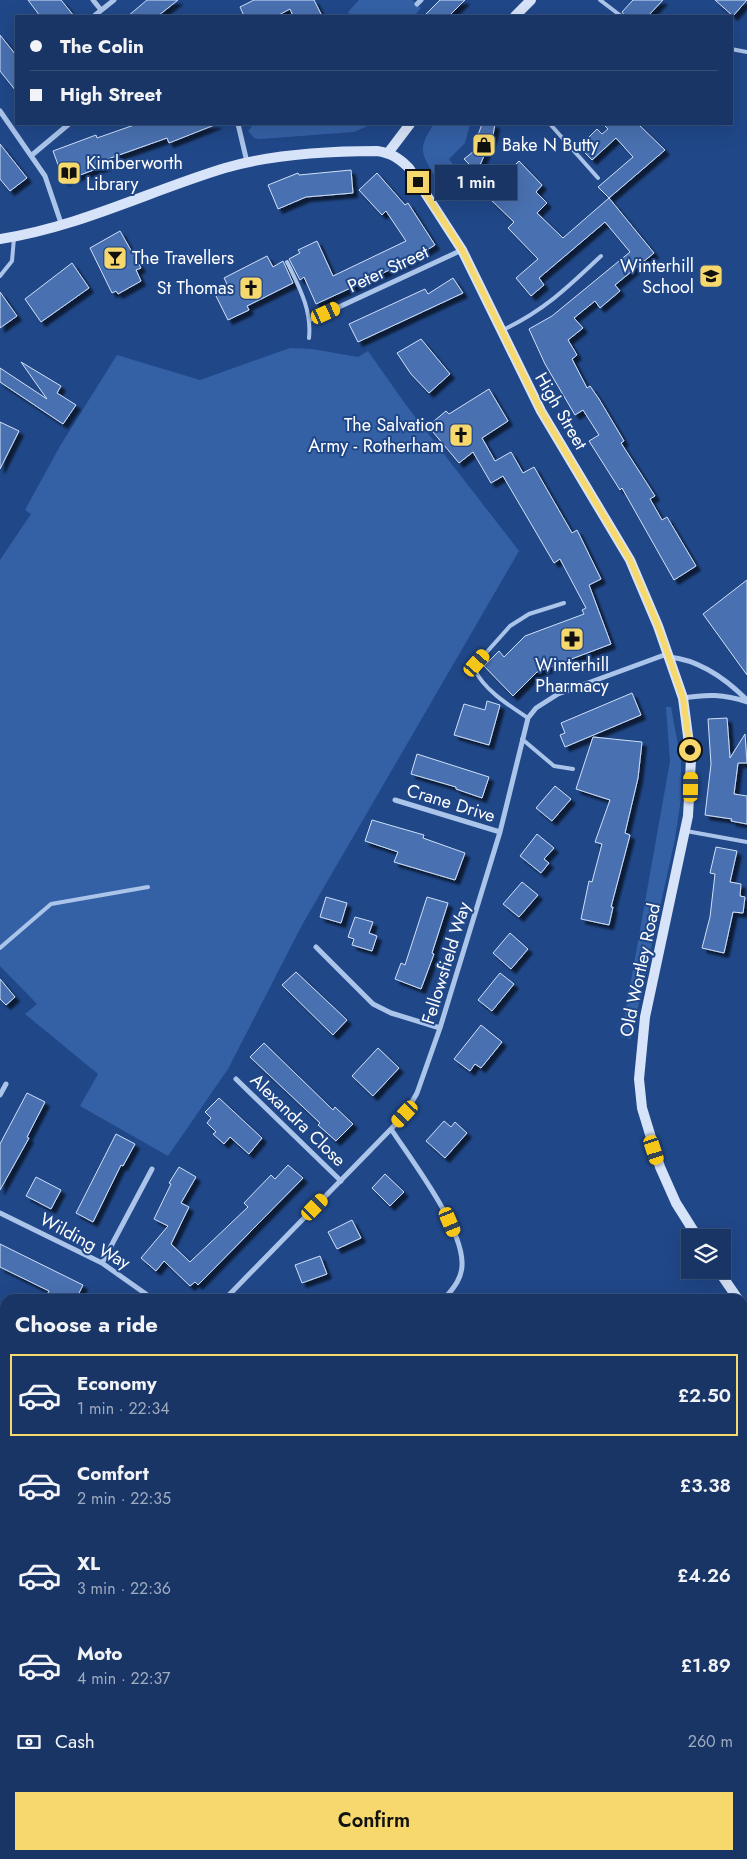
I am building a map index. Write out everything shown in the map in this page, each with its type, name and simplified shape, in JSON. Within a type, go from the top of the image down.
[{"type":"street","points":[[93,0],[101,10]]},
{"type":"street","points":[[95,15],[114,0]]},
{"type":"street","points":[[516,15],[531,0]]},
{"type":"street","points":[[0,111],[32,155],[50,187],[62,226]]},
{"type":"street","points":[[32,155],[69,125]]},
{"type":"street","points":[[238,125],[247,163]]},
{"type":"street","points":[[0,240],[62,226],[190,180],[247,163],[299,156],[364,151],[388,153],[409,125]]},
{"type":"street","name":"High Street","points":[[388,153],[409,168],[462,250],[541,411],[630,560],[652,610],[683,698]]},
{"type":"street","name":"Peter Street","points":[[326,313],[462,250]]},
{"type":"street","points":[[528,718],[536,708],[558,694],[668,655],[690,660],[704,667],[734,687],[747,701]]},
{"type":"street","points":[[683,698],[714,693],[747,701]]},
{"type":"street","name":"Old Wortley Road","points":[[683,698],[691,758],[690,795],[686,831],[645,1017],[639,1079],[642,1108],[660,1168],[676,1203],[692,1229]]},
{"type":"street","name":"Fellowsfield Way","points":[[230,1294],[405,1114],[417,1093],[440,1028],[500,832],[528,718]]},
{"type":"street","name":"Crane Drive","points":[[395,800],[500,832]]},
{"type":"street","points":[[316,947],[373,1004],[391,1013],[440,1028]]},
{"type":"street","name":"Alexandra Close","points":[[236,1078],[341,1181]]},
{"type":"street","points":[[0,1096],[6,1084]]},
{"type":"street","points":[[391,1129],[450,1222],[459,1243],[462,1262],[460,1276],[448,1294]]},
{"type":"street","points":[[102,1263],[152,1169]]},
{"type":"street","name":"Wilding Way","points":[[0,1213],[102,1263],[146,1294]]},
{"type":"street","points":[[724,1279],[735,1294]]},
{"type":"lane","points":[[600,0],[620,15]]},
{"type":"lane","points":[[733,49],[747,52]]},
{"type":"lane","points":[[551,125],[598,178]]},
{"type":"lane","points":[[0,276],[12,261],[14,237]]},
{"type":"lane","points":[[501,330],[522,320],[558,297],[601,256]]},
{"type":"lane","points":[[287,262],[303,298],[310,320],[310,338]]},
{"type":"lane","points":[[310,320],[326,313]]},
{"type":"lane","points":[[528,718],[500,697],[478,676],[475,670],[477,663],[510,626],[528,614],[564,603]]},
{"type":"lane","points":[[522,739],[554,766],[573,770]]},
{"type":"lane","points":[[686,831],[747,842]]},
{"type":"lane","points":[[0,948],[51,904],[148,887]]},
{"type":"shaded area","points":[[359,0],[412,0],[421,8],[415,15],[350,15],[348,12]]},
{"type":"shaded area","points":[[253,125],[370,125],[354,132],[260,139],[254,138],[248,131]]},
{"type":"shaded area","points":[[433,125],[470,125],[465,143],[449,159],[453,164],[437,179],[427,163],[423,152],[423,146]]},
{"type":"shaded area","points":[[290,348],[312,349],[358,357],[368,351],[406,405],[519,551],[302,925],[228,1069],[168,1156],[80,1106],[98,1074],[25,1014],[37,1004],[0,966],[0,560],[31,514],[25,510],[60,446],[117,355],[200,380]]},
{"type":"shaded area","points":[[666,707],[671,707],[681,761],[681,798],[675,839],[631,1039],[621,1037],[670,761]]},
{"type":"building","points":[[28,0],[61,0],[73,15],[39,15]]},
{"type":"building","points":[[147,0],[178,0],[159,15],[129,15]]},
{"type":"building","points":[[254,0],[314,0],[322,15],[293,15],[290,9],[279,15],[244,15],[240,7]]},
{"type":"building","points":[[440,0],[465,0],[450,15],[425,15]]},
{"type":"building","points":[[633,0],[663,0],[649,15],[624,15],[622,12]]},
{"type":"building","points":[[715,0],[747,0],[733,16]]},
{"type":"building","points":[[0,35],[15,54],[15,90],[0,71]]},
{"type":"building","points":[[134,125],[214,125],[169,143],[167,138],[105,160],[107,165],[64,181],[53,151],[96,135],[97,138]]},
{"type":"building","name":"Bake N Butty","points":[[482,125],[495,125],[493,135],[477,172],[464,159],[488,140],[478,135]]},
{"type":"building","points":[[604,125],[639,125],[665,150],[609,198],[598,187],[633,157],[616,138],[592,160],[579,147],[597,129],[602,134],[608,129]]},
{"type":"building","points":[[0,144],[27,178],[10,191],[0,179]]},
{"type":"building","points":[[519,161],[542,185],[536,192],[547,203],[537,213],[563,238],[609,198],[654,253],[615,285],[620,291],[600,308],[595,301],[574,318],[583,328],[568,340],[577,355],[572,359],[587,388],[590,386],[624,441],[621,443],[655,496],[650,499],[662,520],[667,517],[696,566],[674,580],[622,488],[620,490],[589,441],[599,435],[583,410],[575,415],[545,364],[529,329],[552,316],[630,252],[605,222],[539,278],[544,285],[531,296],[516,278],[538,259],[508,228],[514,222],[490,199],[497,192],[486,181],[499,167],[506,174]]},
{"type":"building","points":[[351,170],[353,193],[306,197],[278,209],[268,185],[298,173],[299,175]]},
{"type":"building","points":[[377,173],[405,205],[408,203],[435,245],[411,260],[316,304],[304,277],[300,280],[289,259],[300,253],[298,250],[317,241],[333,276],[406,241],[386,211],[382,215],[359,190]]},
{"type":"building","name":"The Travellers","points":[[120,231],[141,268],[136,270],[141,281],[118,294],[116,291],[112,293],[90,248]]},
{"type":"building","name":"St Thomas","points":[[267,256],[273,267],[283,261],[293,283],[247,306],[249,310],[228,320],[213,290],[227,284],[224,278]]},
{"type":"building","points":[[72,263],[89,288],[41,322],[25,299]]},
{"type":"building","points":[[453,278],[463,293],[358,342],[349,324],[425,289],[428,294]]},
{"type":"building","points":[[0,292],[17,316],[0,328]]},
{"type":"building","points":[[421,339],[450,374],[429,393],[411,374],[397,353]]},
{"type":"building","points":[[21,362],[61,386],[57,393],[76,405],[63,424],[0,382],[0,368],[47,399]]},
{"type":"building","points":[[489,389],[508,421],[482,438],[495,461],[511,452],[523,473],[534,467],[572,533],[577,530],[601,579],[589,585],[611,644],[537,672],[513,696],[484,666],[499,651],[504,657],[525,636],[584,614],[582,610],[586,608],[560,559],[554,563],[503,476],[491,483],[473,452],[459,463],[428,426],[446,411],[449,414]]},
{"type":"building","points":[[0,422],[19,431],[0,469]]},
{"type":"building","points":[[747,580],[747,675],[703,614]]},
{"type":"building","points":[[632,693],[641,715],[565,747],[560,735],[565,733],[561,723]]},
{"type":"building","points":[[487,701],[500,705],[489,745],[454,735],[464,704],[485,710]]},
{"type":"building","points":[[727,718],[730,758],[745,734],[747,763],[738,763],[734,794],[747,796],[747,824],[731,821],[732,819],[705,815],[711,764],[708,719]]},
{"type":"building","points":[[593,737],[642,742],[638,778],[625,833],[630,835],[611,907],[613,907],[609,925],[581,919],[589,881],[592,882],[602,844],[595,842],[610,800],[576,789]]},
{"type":"building","points":[[417,754],[489,777],[482,798],[456,789],[456,787],[411,774]]},
{"type":"building","points":[[555,786],[571,799],[552,821],[536,808]]},
{"type":"building","points":[[372,820],[424,835],[423,838],[465,853],[455,880],[394,862],[398,852],[365,841]]},
{"type":"building","points":[[537,834],[554,848],[544,859],[549,863],[541,873],[520,856]]},
{"type":"building","points":[[716,847],[737,851],[730,882],[741,884],[740,896],[745,897],[743,913],[733,912],[724,953],[702,948],[710,917],[715,874],[710,873]]},
{"type":"building","points":[[522,882],[538,895],[519,917],[503,904]]},
{"type":"building","points":[[326,897],[347,903],[341,923],[320,917]]},
{"type":"building","points":[[427,897],[448,903],[432,953],[434,954],[421,989],[395,979],[401,963],[405,965]]},
{"type":"building","points":[[355,917],[373,922],[369,933],[377,936],[372,951],[352,945],[354,939],[348,937]]},
{"type":"building","points":[[510,933],[528,949],[511,969],[493,953]]},
{"type":"building","points":[[296,972],[347,1020],[333,1035],[282,985]]},
{"type":"building","points":[[500,973],[514,984],[492,1011],[478,1000]]},
{"type":"building","points":[[0,979],[15,997],[6,1005],[0,999]]},
{"type":"building","points":[[481,1025],[502,1042],[481,1068],[475,1064],[470,1071],[454,1059]]},
{"type":"building","points":[[264,1043],[333,1110],[335,1107],[353,1124],[336,1141],[318,1125],[320,1123],[250,1057]]},
{"type":"building","points":[[378,1048],[399,1068],[373,1096],[352,1076]]},
{"type":"building","points":[[27,1093],[45,1102],[27,1137],[29,1138],[0,1190],[0,1144]]},
{"type":"building","points":[[219,1098],[262,1138],[249,1154],[230,1137],[224,1144],[213,1134],[216,1132],[207,1123],[211,1118],[205,1112]]},
{"type":"building","points":[[444,1121],[451,1127],[455,1122],[467,1133],[445,1158],[426,1141]]},
{"type":"building","points":[[116,1134],[135,1144],[123,1166],[121,1165],[93,1222],[76,1213]]},
{"type":"building","points":[[288,1165],[303,1178],[198,1285],[195,1282],[190,1286],[164,1261],[156,1271],[141,1258],[168,1226],[154,1219],[171,1184],[169,1183],[179,1167],[196,1177],[181,1203],[189,1207],[171,1244],[190,1262],[248,1207],[244,1203],[271,1175],[275,1179]]},
{"type":"building","points":[[385,1174],[404,1192],[390,1206],[372,1188]]},
{"type":"building","points":[[36,1177],[61,1190],[51,1209],[26,1196]]},
{"type":"building","points":[[352,1220],[361,1238],[337,1249],[328,1232]]},
{"type":"building","points":[[0,1244],[83,1285],[78,1294],[48,1294],[49,1291],[0,1267]]},
{"type":"building","points":[[320,1256],[327,1274],[302,1283],[295,1265]]},
{"type":"place","name":"Bake N Butty","points":[[484,145]]},
{"type":"place","name":"Kimberworth Library","points":[[69,173]]},
{"type":"place","name":"The Travellers","points":[[115,258]]},
{"type":"place","name":"Winterhill School","points":[[711,276]]},
{"type":"place","name":"St Thomas","points":[[251,288]]},
{"type":"place","name":"The Salvation Army - Rotherham","points":[[461,435]]},
{"type":"place","name":"Winterhill Pharmacy","points":[[572,639]]},
{"type":"route","points":[[418,182],[462,250],[518,368],[541,411],[630,560],[652,610],[683,698],[690,750]]}]
